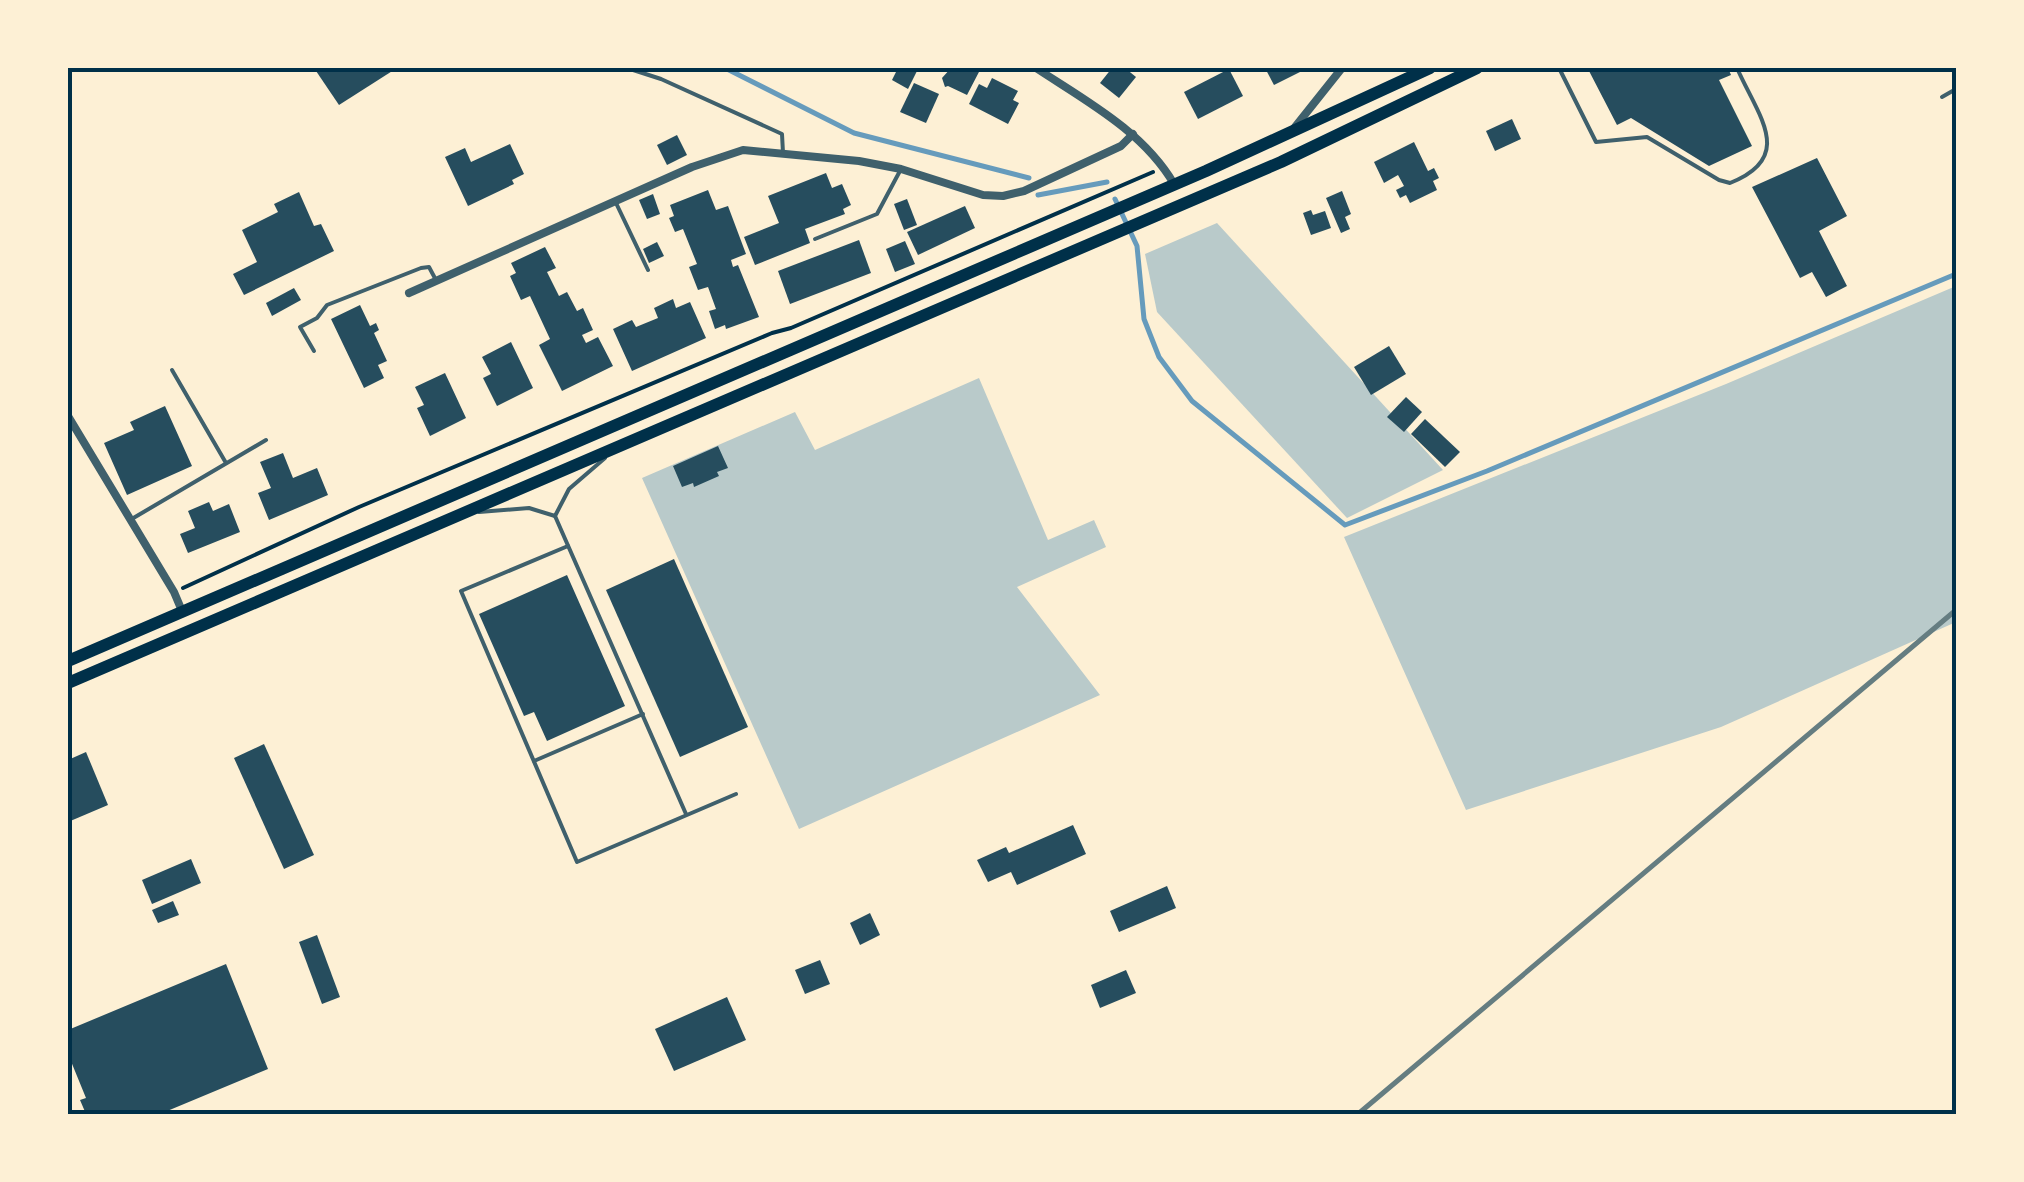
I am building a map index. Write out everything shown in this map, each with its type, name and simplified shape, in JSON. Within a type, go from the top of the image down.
[{"type":"highway","points":[[68,660],[1174,184],[1430,68]]},
{"type":"highway","points":[[68,683],[1280,162],[1477,68]]},
{"type":"street","points":[[1036,68],[1133,134],[1164,167],[1174,184]]},
{"type":"street","points":[[1289,134],[1342,68]]},
{"type":"street","points":[[409,293],[692,167],[743,150],[859,160],[983,195],[1003,196],[1024,191],[1122,146],[1133,134]]},
{"type":"street","points":[[68,416],[182,611]]},
{"type":"lane","points":[[627,68],[662,79],[782,134],[783,153]]},
{"type":"lane","points":[[1559,68],[1596,142],[1647,137],[1730,184],[1756,170],[1766,161],[1768,152],[1767,139],[1737,68]]},
{"type":"lane","points":[[1942,97],[1956,90]]},
{"type":"lane","points":[[815,239],[877,214],[901,169]]},
{"type":"lane","points":[[616,202],[648,270]]},
{"type":"lane","points":[[314,352],[300,327],[317,318],[327,306],[420,268],[429,267],[437,282]]},
{"type":"lane","points":[[172,370],[226,464]]},
{"type":"lane","points":[[130,520],[266,440]]},
{"type":"lane","points":[[555,516],[570,489],[619,447]]},
{"type":"lane","points":[[464,513],[529,508],[555,516],[687,814]]},
{"type":"lane","points":[[568,546],[461,591],[577,862],[736,794]]},
{"type":"lane","points":[[534,761],[642,714]]},
{"type":"path","points":[[174,592],[359,507],[772,333],[792,328],[1164,167]]},
{"type":"shaded area","points":[[1217,223],[1443,470],[1347,518],[1157,312],[1145,254]]},
{"type":"shaded area","points":[[1956,286],[1956,622],[1721,727],[1466,810],[1344,537],[1726,384]]},
{"type":"shaded area","points":[[979,378],[1048,540],[1094,520],[1106,547],[1017,587],[1100,695],[799,829],[642,478],[795,412],[815,450]]},
{"type":"building","points":[[314,68],[397,68],[339,105]]},
{"type":"building","points":[[898,68],[917,71],[908,89],[892,80]]},
{"type":"building","points":[[951,68],[980,70],[967,95],[945,87],[942,78]]},
{"type":"building","points":[[1112,68],[1125,68],[1136,77],[1119,98],[1100,83]]},
{"type":"building","points":[[1265,68],[1308,68],[1274,85]]},
{"type":"building","points":[[1728,68],[1731,75],[1719,80],[1752,146],[1709,166],[1631,118],[1617,125],[1588,69]]},
{"type":"building","points":[[1229,69],[1243,96],[1198,119],[1184,92]]},
{"type":"building","points":[[992,78],[1018,91],[1013,100],[1019,103],[1008,124],[969,104],[979,84],[987,88]]},
{"type":"building","points":[[914,83],[939,94],[926,123],[900,112]]},
{"type":"building","points":[[1512,119],[1521,139],[1495,151],[1486,131]]},
{"type":"building","points":[[677,135],[687,155],[667,165],[657,145]]},
{"type":"building","points":[[1414,142],[1428,171],[1434,168],[1439,178],[1433,181],[1437,190],[1410,203],[1406,195],[1400,198],[1396,190],[1404,186],[1398,175],[1384,183],[1374,162]]},
{"type":"building","points":[[510,144],[524,174],[512,180],[514,184],[468,206],[445,157],[465,148],[471,162]]},
{"type":"building","points":[[1817,158],[1847,216],[1819,231],[1847,286],[1826,297],[1812,272],[1800,278],[1752,187]]},
{"type":"building","points":[[826,173],[832,188],[842,184],[851,205],[843,209],[845,214],[805,229],[810,243],[755,265],[744,237],[779,223],[768,196]]},
{"type":"building","points":[[708,190],[716,210],[728,206],[746,254],[731,260],[733,267],[738,265],[759,317],[726,329],[725,325],[715,329],[709,311],[716,309],[708,287],[698,290],[689,267],[697,264],[683,229],[675,232],[669,218],[674,216],[670,205]]},
{"type":"building","points":[[1342,191],[1351,214],[1345,217],[1350,229],[1341,233],[1326,198]]},
{"type":"building","points":[[299,192],[314,226],[321,224],[334,251],[244,295],[233,274],[257,262],[242,230],[278,212],[274,204]]},
{"type":"building","points":[[653,194],[660,214],[647,219],[639,200]]},
{"type":"building","points":[[907,199],[917,225],[904,230],[894,204]]},
{"type":"building","points":[[965,206],[975,228],[918,255],[907,232]]},
{"type":"building","points":[[1311,210],[1313,215],[1325,211],[1331,228],[1311,235],[1303,213]]},
{"type":"building","points":[[859,240],[871,273],[790,304],[778,271]]},
{"type":"building","points":[[905,241],[915,264],[895,272],[886,249]]},
{"type":"building","points":[[657,242],[664,256],[649,263],[643,249]]},
{"type":"building","points":[[545,247],[556,268],[547,272],[559,296],[567,292],[577,311],[583,308],[593,330],[582,335],[586,343],[598,337],[613,366],[562,391],[539,345],[550,339],[530,296],[521,300],[510,276],[516,273],[511,263]]},
{"type":"building","points":[[294,288],[301,300],[272,316],[266,303]]},
{"type":"building","points":[[673,299],[676,308],[690,302],[706,338],[632,371],[613,329],[632,320],[636,327],[658,318],[654,308]]},
{"type":"building","points":[[360,305],[370,326],[376,323],[379,330],[374,333],[387,361],[378,365],[384,378],[364,388],[331,319]]},
{"type":"building","points":[[511,342],[533,388],[497,406],[483,378],[491,374],[482,357]]},
{"type":"building","points":[[1389,346],[1406,374],[1371,395],[1354,367]]},
{"type":"building","points":[[445,373],[466,418],[430,436],[417,408],[424,405],[415,387]]},
{"type":"building","points":[[1406,397],[1422,412],[1404,432],[1387,417]]},
{"type":"building","points":[[165,406],[192,466],[127,495],[104,443],[134,430],[130,422]]},
{"type":"building","points":[[1425,419],[1460,452],[1445,467],[1411,434]]},
{"type":"building","points":[[718,446],[728,468],[694,487],[693,483],[682,487],[673,466]]},
{"type":"building","points":[[283,453],[293,478],[317,468],[328,495],[269,520],[258,493],[271,488],[260,462]]},
{"type":"building","points":[[209,502],[213,511],[229,504],[240,532],[188,553],[180,534],[195,528],[188,511]]},
{"type":"building","points":[[674,559],[748,727],[680,757],[606,590]]},
{"type":"building","points":[[567,575],[625,706],[547,741],[534,712],[524,716],[479,614]]},
{"type":"building","points":[[264,744],[314,855],[284,869],[234,758]]},
{"type":"building","points":[[86,752],[108,805],[68,822],[68,760]]},
{"type":"building","points":[[1073,825],[1086,854],[1017,885],[1011,872],[988,882],[977,860],[1006,847],[1009,853]]},
{"type":"building","points":[[191,859],[201,883],[152,904],[142,880]]},
{"type":"building","points":[[1167,886],[1176,908],[1119,932],[1110,911]]},
{"type":"building","points":[[173,901],[179,915],[158,923],[152,910]]},
{"type":"building","points":[[870,913],[880,935],[860,945],[850,923]]},
{"type":"building","points":[[317,935],[340,997],[322,1004],[299,942]]},
{"type":"building","points":[[820,960],[830,984],[805,994],[795,970]]},
{"type":"building","points":[[226,964],[268,1069],[160,1114],[86,1114],[80,1100],[86,1098],[68,1054],[68,1030]]},
{"type":"building","points":[[1126,970],[1136,993],[1100,1008],[1091,985]]},
{"type":"building","points":[[727,997],[746,1040],[674,1071],[655,1029]]},
{"type":"waterway","points":[[725,68],[854,133],[1029,178]]},
{"type":"waterway","points":[[1038,195],[1107,182]]},
{"type":"waterway","points":[[1115,199],[1137,246],[1144,319],[1159,357],[1192,401],[1345,525],[1487,471],[1956,274]]},
{"type":"railway","points":[[1358,1114],[1956,610]]}]
